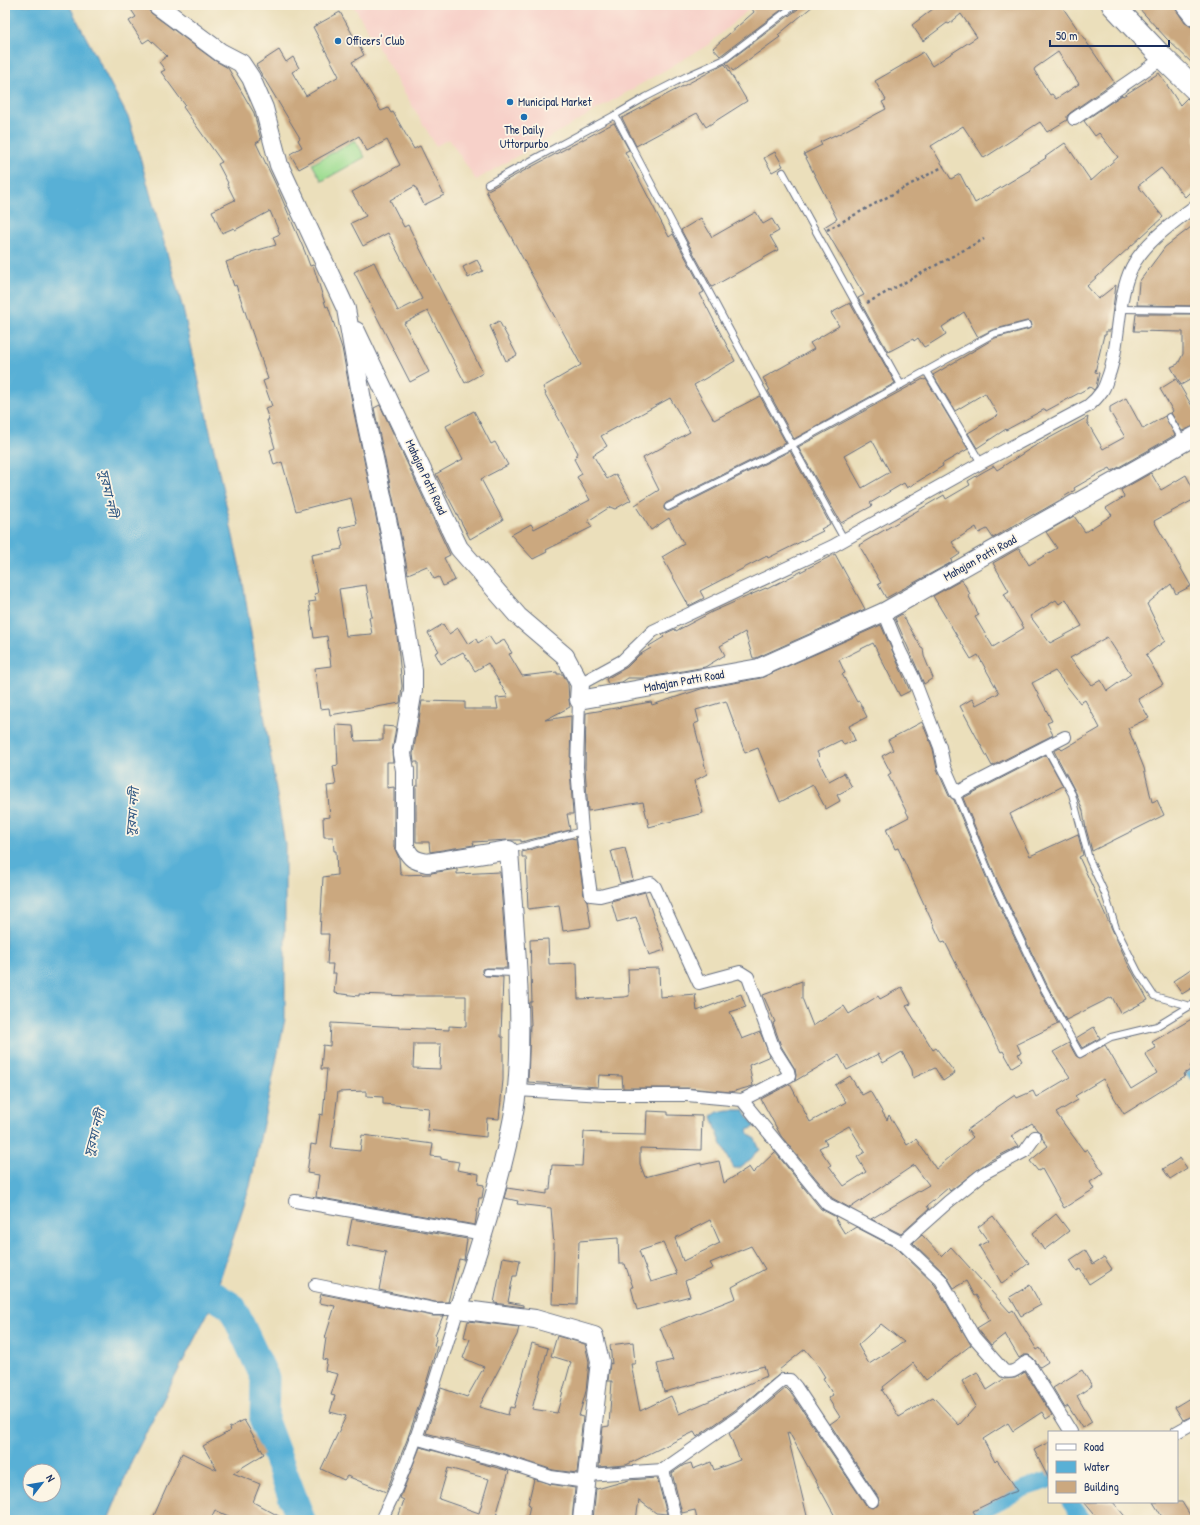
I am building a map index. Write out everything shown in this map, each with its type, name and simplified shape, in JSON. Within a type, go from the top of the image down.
[{"type":"highway","points":[[1114,5],[1163,58],[1195,89]]},
{"type":"highway","points":[[1188,5],[1195,15]]},
{"type":"street","points":[[157,5],[220,52],[241,63],[251,78],[264,108],[279,165],[346,309],[364,411],[392,543],[413,671],[411,711],[402,754],[405,770],[405,847],[409,856],[427,863],[509,850],[518,973],[520,1031],[517,1090],[511,1128],[484,1234],[415,1438],[394,1495],[381,1520]]},
{"type":"street","points":[[1074,119],[1163,58]]},
{"type":"street","points":[[517,1090],[604,1096],[687,1095],[742,1100],[788,1076],[788,1071],[774,1049],[748,977],[740,972],[699,983],[655,887],[651,883],[600,896],[591,895],[582,831],[577,767],[580,692],[622,661],[653,631],[833,546],[981,463],[1088,406],[1103,390],[1112,366],[1124,292],[1132,267],[1157,236],[1195,206]]},
{"type":"street","name":"Mahajan Patti Road","points":[[346,309],[459,548],[518,616],[565,656],[580,692],[759,668],[884,612],[1190,440]]},
{"type":"street","points":[[884,612],[900,651],[913,677],[940,747],[944,766],[956,793],[1065,738]]},
{"type":"street","points":[[742,1100],[827,1204],[902,1243],[941,1280],[974,1337],[1004,1371],[1009,1373],[1013,1372],[1027,1362],[1029,1364],[1070,1431]]},
{"type":"street","points":[[902,1243],[948,1202],[984,1173],[1025,1151],[1035,1137]]},
{"type":"street","points":[[295,1201],[484,1234]]},
{"type":"street","points":[[316,1285],[434,1309],[458,1309],[535,1319],[594,1336],[600,1361],[582,1520]]},
{"type":"street","points":[[415,1438],[499,1460],[551,1477],[587,1479],[663,1470],[739,1417],[783,1380],[790,1380],[872,1501]]},
{"type":"street","points":[[1178,1431],[1195,1422]]},
{"type":"street","points":[[663,1470],[676,1520]]},
{"type":"lane","points":[[488,184],[646,97],[723,60],[795,5]]},
{"type":"lane","points":[[615,115],[792,446],[844,539]]},
{"type":"lane","points":[[783,172],[901,385]]},
{"type":"lane","points":[[1122,308],[1195,310]]},
{"type":"lane","points":[[668,507],[792,446],[994,334],[1028,324]]},
{"type":"lane","points":[[926,371],[981,463]]},
{"type":"lane","points":[[1169,417],[1190,440]]},
{"type":"lane","points":[[1046,747],[1072,794],[1089,859],[1105,894],[1116,928],[1138,972],[1154,996],[1192,1004]]},
{"type":"lane","points":[[956,793],[993,882],[1043,987],[1080,1054],[1111,1037],[1157,1026],[1192,1004]]},
{"type":"lane","points":[[509,850],[582,831]]},
{"type":"lane","points":[[486,972],[518,973]]},
{"type":"path","points":[[818,236],[944,166]]},
{"type":"path","points":[[858,308],[984,239]]},
{"type":"shaded area","name":"Municipal Market","points":[[353,5],[746,5],[748,10],[708,45],[476,180],[449,139],[436,146]]},
{"type":"green space","points":[[355,140],[365,157],[322,181],[312,164]]},
{"type":"water","name":"সুরমা নদী","points":[[5,5],[69,5],[129,119],[183,309],[242,577],[285,845],[285,1019],[250,1186],[211,1307],[132,1460],[108,1520],[5,1520]]},
{"type":"water","points":[[727,1110],[744,1110],[755,1127],[747,1130],[748,1133],[755,1139],[760,1150],[755,1153],[751,1160],[739,1168],[734,1168],[727,1155],[712,1116],[718,1112]]},
{"type":"building","points":[[128,5],[147,5],[151,13],[214,60],[228,68],[254,113],[261,140],[256,143],[276,185],[310,266],[313,265],[326,307],[328,306],[342,348],[382,545],[397,636],[402,686],[400,703],[330,715],[329,708],[320,709],[315,668],[331,666],[327,636],[314,638],[309,602],[316,601],[314,594],[318,593],[311,555],[342,549],[341,547],[343,546],[339,528],[357,524],[351,498],[296,511],[282,462],[274,465],[270,450],[275,448],[265,408],[272,406],[263,381],[268,379],[236,285],[234,286],[226,262],[251,252],[276,245],[273,237],[280,234],[270,211],[235,230],[234,228],[222,233],[212,211],[235,200],[218,164],[222,162],[183,107],[185,105],[161,72],[165,70],[159,62],[167,56],[149,39],[143,43],[129,21],[136,17]],"holes":[[[366,585],[372,617],[369,617],[372,634],[346,636],[339,589]]]},
{"type":"building","points":[[750,5],[788,5],[720,56],[713,48],[754,12]]},
{"type":"building","points":[[799,5],[814,5],[778,35],[780,37],[733,71],[726,63],[798,9]]},
{"type":"building","points":[[938,5],[1061,5],[1114,82],[1070,113],[1067,116],[1067,120],[1047,132],[1040,122],[984,158],[963,126],[931,146],[951,179],[960,174],[975,203],[1030,170],[1030,168],[1065,143],[1091,181],[1118,157],[1099,133],[1095,136],[1084,121],[1122,95],[1123,96],[1159,73],[1180,105],[1187,98],[1195,105],[1195,187],[1185,197],[1161,168],[1138,186],[1163,217],[1087,286],[1098,299],[1116,285],[1110,331],[1106,331],[1106,335],[1104,335],[1095,372],[1099,373],[1096,387],[1094,390],[1090,387],[1046,411],[1045,409],[1006,429],[977,448],[968,433],[998,415],[985,393],[955,411],[933,375],[995,338],[1029,329],[1032,326],[1031,322],[1027,321],[992,330],[978,337],[964,312],[942,327],[946,334],[930,344],[924,347],[918,338],[914,341],[913,339],[888,352],[858,298],[864,295],[824,227],[837,219],[804,154],[822,145],[820,142],[835,136],[886,109],[882,102],[886,100],[875,81],[923,52],[932,66],[977,37],[961,14],[949,24],[947,23],[923,41],[912,25]],"holes":[[[1058,52],[1079,84],[1056,99],[1052,94],[1050,95],[1034,70]]]},
{"type":"building","points":[[1136,5],[1173,5],[1185,23],[1195,29],[1195,66],[1167,39]]},
{"type":"building","points":[[340,12],[364,55],[352,62],[381,111],[388,108],[391,113],[393,112],[414,149],[420,146],[444,195],[424,205],[415,186],[390,200],[404,227],[408,225],[483,373],[465,383],[428,311],[404,323],[429,372],[410,382],[354,272],[374,262],[398,311],[422,299],[388,233],[363,246],[351,223],[366,216],[352,192],[400,165],[387,140],[367,151],[359,136],[299,169],[290,154],[302,147],[298,140],[300,138],[256,65],[279,50],[286,62],[293,57],[299,68],[292,72],[306,96],[339,76],[313,27]]},
{"type":"building","points":[[725,64],[747,101],[706,127],[697,113],[636,146],[622,118]]},
{"type":"building","points":[[614,123],[629,150],[625,152],[669,237],[673,234],[704,292],[700,294],[735,361],[694,385],[714,420],[760,396],[786,443],[666,503],[664,509],[670,511],[790,451],[830,524],[821,529],[823,531],[768,558],[767,556],[700,591],[704,598],[689,606],[662,557],[684,544],[669,518],[651,530],[635,505],[659,490],[643,458],[690,432],[670,398],[601,436],[607,446],[593,455],[607,479],[616,474],[631,500],[615,509],[610,507],[588,521],[592,527],[546,550],[547,552],[533,559],[511,535],[531,524],[534,529],[590,500],[577,477],[582,474],[574,459],[578,453],[545,394],[543,387],[581,365],[486,191]]},
{"type":"building","points":[[775,152],[783,166],[772,172],[764,158]]},
{"type":"building","points":[[756,212],[763,224],[772,219],[779,231],[770,236],[778,250],[712,287],[681,230],[701,218],[712,237]]},
{"type":"building","points":[[1195,224],[1195,306],[1137,305],[1139,282],[1165,247]]},
{"type":"building","points":[[477,260],[483,271],[468,278],[463,267]]},
{"type":"building","points":[[850,303],[895,383],[794,439],[768,391],[770,390],[763,378],[814,349],[810,343],[839,326],[831,313]]},
{"type":"building","points":[[1136,314],[1195,314],[1195,377],[1181,385],[1171,367],[1178,364],[1183,354],[1183,332],[1134,331]]},
{"type":"building","points":[[499,321],[517,355],[506,361],[490,326]]},
{"type":"building","points":[[923,379],[926,379],[968,449],[942,464],[943,466],[907,488],[904,483],[870,503],[872,506],[841,523],[798,447]],"holes":[[[872,440],[890,472],[862,488],[844,456]]]},
{"type":"building","points":[[1176,379],[1195,411],[1195,426],[1182,431],[1171,413],[1173,411],[1160,389]]},
{"type":"building","points":[[1126,398],[1143,429],[1165,416],[1175,435],[1112,471],[1110,468],[1100,473],[1074,488],[1075,490],[1062,499],[993,538],[987,529],[979,533],[976,527],[952,542],[960,554],[951,560],[952,562],[886,598],[878,584],[881,583],[859,545],[944,495],[946,499],[970,485],[968,481],[983,472],[994,466],[997,470],[1033,447],[1088,417],[1087,422],[1103,449],[1125,437],[1110,412],[1110,407]]},
{"type":"building","points":[[380,405],[450,555],[444,558],[455,580],[443,586],[439,577],[434,579],[427,566],[408,574],[374,408]]},
{"type":"building","points":[[474,411],[491,444],[495,442],[508,465],[481,479],[503,520],[470,539],[436,474],[463,459],[446,426]]},
{"type":"building","points":[[1151,473],[1161,490],[1186,475],[1195,492],[1195,499],[1154,521],[1191,586],[1176,594],[1171,584],[1147,604],[1165,641],[1146,655],[1163,684],[1138,699],[1149,718],[1128,728],[1144,768],[1152,802],[1157,800],[1164,815],[1092,851],[1083,811],[1076,793],[1054,751],[1060,748],[1062,750],[1100,728],[1085,700],[1080,703],[1055,671],[1032,683],[1052,721],[1047,723],[1053,735],[992,766],[960,706],[972,699],[976,705],[999,693],[978,655],[971,659],[933,596],[962,580],[979,615],[975,617],[993,647],[1024,628],[1004,594],[1009,591],[993,563],[1019,548],[1029,565],[1057,548],[1046,532],[1074,516],[1085,532],[1112,515],[1106,508],[1124,497],[1121,490]],"holes":[[[1066,599],[1082,626],[1050,643],[1030,616],[1056,600],[1059,604]],[[1107,637],[1131,674],[1107,691],[1101,680],[1092,685],[1070,658]]]},
{"type":"building","points":[[835,554],[865,609],[756,658],[753,658],[745,632],[720,646],[725,655],[705,667],[644,678],[628,678],[622,682],[608,684],[606,679],[627,667],[639,655],[651,648],[649,646],[664,637],[662,635],[675,629],[676,631],[712,612],[766,588],[767,589]]},
{"type":"building","points":[[902,614],[923,648],[924,656],[933,678],[924,684],[895,618]]},
{"type":"building","points":[[443,624],[449,634],[458,628],[468,644],[476,639],[478,643],[489,636],[495,645],[504,640],[512,653],[509,654],[522,676],[557,672],[557,674],[563,674],[568,684],[570,707],[545,720],[571,716],[570,767],[573,814],[567,814],[570,830],[521,842],[521,840],[508,840],[473,842],[474,845],[430,852],[429,842],[416,842],[416,786],[418,786],[418,762],[414,762],[413,754],[422,701],[465,702],[465,709],[498,709],[496,698],[508,697],[488,663],[475,671],[463,652],[441,664],[435,653],[439,651],[428,633]]},
{"type":"building","points":[[881,625],[910,691],[900,696],[873,643],[839,660],[845,673],[842,674],[867,717],[849,726],[855,740],[844,745],[841,740],[817,752],[819,756],[817,758],[829,781],[844,773],[852,787],[837,795],[840,801],[826,809],[813,785],[780,802],[758,748],[745,753],[726,701],[696,710],[699,722],[694,724],[707,774],[694,781],[703,813],[649,827],[643,802],[588,811],[585,767],[586,713],[651,702],[652,705],[701,689],[761,678]]},
{"type":"building","points":[[922,722],[933,749],[937,769],[949,796],[954,800],[989,884],[1039,989],[1058,1024],[1017,1044],[1021,1053],[1018,1054],[1022,1061],[1012,1067],[1003,1051],[1001,1052],[945,942],[942,943],[898,848],[895,849],[886,829],[909,817],[888,775],[891,773],[882,756],[893,750],[888,740]]},
{"type":"building","points":[[336,725],[353,726],[355,741],[383,740],[383,726],[396,727],[392,752],[393,762],[387,762],[387,788],[394,787],[394,847],[399,858],[401,875],[431,874],[457,869],[457,874],[500,872],[507,968],[482,969],[485,976],[503,977],[501,1037],[503,1037],[503,1080],[499,1119],[487,1118],[486,1137],[427,1130],[429,1108],[383,1104],[383,1097],[366,1096],[366,1091],[338,1092],[331,1148],[360,1151],[362,1135],[433,1144],[431,1156],[459,1162],[457,1170],[479,1174],[478,1184],[484,1185],[482,1198],[479,1198],[475,1225],[316,1197],[319,1175],[307,1173],[311,1144],[316,1145],[320,1114],[323,1115],[327,1069],[321,1069],[323,1045],[330,1046],[331,1023],[449,1030],[449,1026],[466,1027],[466,996],[359,994],[359,996],[334,993],[336,973],[332,973],[333,964],[327,964],[329,934],[320,934],[323,877],[337,875],[336,851],[334,851],[333,837],[324,837],[323,818],[330,817],[327,786],[336,785],[333,766],[338,765]],"holes":[[[414,1044],[441,1044],[440,1069],[413,1068]]]},
{"type":"building","points":[[1046,755],[1063,786],[1010,814],[1030,856],[1078,834],[1083,855],[1079,857],[1128,964],[1148,1000],[1121,1014],[1112,997],[1066,1020],[1047,985],[997,880],[963,798]]},
{"type":"building","points":[[571,838],[576,839],[584,896],[587,901],[591,927],[563,931],[559,905],[528,909],[526,857],[522,857],[522,852]]},
{"type":"building","points":[[625,848],[633,880],[620,883],[611,851]]},
{"type":"building","points":[[645,892],[665,950],[649,955],[636,917],[617,922],[611,901]]},
{"type":"building","points":[[548,939],[549,964],[577,963],[578,999],[629,996],[628,969],[659,968],[660,997],[695,994],[697,1011],[741,994],[746,1007],[730,1012],[742,1039],[760,1032],[770,1056],[749,1065],[753,1086],[731,1092],[687,1088],[623,1088],[622,1076],[599,1075],[598,1087],[528,1082],[531,1025],[530,1002],[532,1002],[530,940]]},
{"type":"building","points":[[1195,966],[1195,986],[1182,994],[1173,981]]},
{"type":"building","points":[[802,981],[802,998],[813,1026],[844,1006],[849,1014],[878,996],[880,999],[902,987],[911,1004],[906,1006],[933,1050],[936,1048],[955,1073],[943,1081],[935,1068],[913,1078],[912,1070],[902,1052],[883,1063],[878,1054],[847,1070],[839,1055],[795,1081],[795,1069],[781,1046],[773,1023],[775,1022],[763,995]]},
{"type":"building","points":[[1195,1017],[1195,1063],[1190,1066],[1192,1069],[1184,1074],[1185,1076],[1124,1114],[1103,1079],[1075,1096],[1078,1100],[1056,1113],[1084,1151],[1087,1149],[1104,1173],[1090,1182],[1094,1189],[1064,1208],[1042,1169],[1038,1171],[1030,1161],[1048,1146],[1042,1138],[1042,1134],[1032,1123],[1011,1136],[1018,1146],[989,1161],[950,1191],[948,1188],[927,1206],[929,1209],[901,1234],[871,1219],[929,1185],[914,1165],[850,1208],[832,1198],[781,1136],[761,1099],[790,1084],[810,1122],[846,1102],[835,1085],[850,1076],[862,1095],[870,1091],[887,1120],[889,1115],[907,1145],[916,1139],[936,1169],[973,1137],[967,1130],[996,1108],[1015,1095],[1017,1098],[1033,1091],[1036,1097],[1070,1077],[1053,1052],[1069,1043],[1076,1056],[1080,1058],[1105,1045],[1131,1089],[1157,1073],[1145,1054],[1156,1048],[1152,1042]],"holes":[[[849,1126],[865,1152],[857,1157],[866,1172],[844,1186],[829,1166],[831,1165],[819,1148],[827,1144],[824,1140]]]},
{"type":"building","points":[[1094,1027],[1100,1038],[1082,1048],[1076,1038]]},
{"type":"building","points":[[647,1111],[668,1112],[668,1115],[702,1116],[701,1150],[640,1148],[640,1164],[645,1177],[701,1163],[701,1165],[719,1161],[724,1183],[749,1167],[753,1173],[775,1152],[821,1209],[836,1217],[835,1218],[845,1234],[856,1227],[898,1249],[935,1285],[971,1345],[926,1380],[913,1363],[883,1387],[884,1389],[882,1390],[899,1417],[933,1397],[959,1425],[976,1406],[962,1381],[977,1372],[987,1390],[1004,1379],[1015,1378],[1025,1372],[1052,1415],[1046,1419],[1042,1412],[1013,1431],[1008,1423],[983,1439],[995,1462],[997,1460],[1018,1491],[1008,1494],[973,1511],[979,1520],[837,1520],[789,1432],[787,1433],[808,1520],[697,1520],[695,1510],[682,1513],[672,1473],[684,1465],[691,1463],[693,1469],[711,1462],[714,1470],[740,1460],[729,1433],[744,1423],[786,1388],[866,1505],[872,1508],[879,1505],[878,1497],[830,1424],[840,1417],[828,1398],[833,1395],[823,1378],[825,1377],[805,1349],[779,1370],[781,1373],[734,1411],[697,1437],[694,1432],[626,1465],[599,1467],[603,1427],[609,1426],[612,1381],[608,1381],[610,1363],[612,1364],[610,1345],[633,1342],[635,1364],[631,1364],[640,1411],[671,1396],[679,1414],[767,1376],[764,1366],[664,1392],[657,1364],[673,1360],[660,1328],[736,1298],[732,1287],[765,1269],[751,1246],[710,1263],[713,1268],[685,1281],[690,1296],[637,1310],[631,1287],[633,1287],[625,1264],[619,1264],[618,1238],[579,1241],[577,1305],[552,1304],[554,1245],[551,1208],[517,1204],[518,1201],[504,1198],[507,1188],[547,1194],[547,1190],[550,1190],[552,1165],[582,1166],[584,1132],[601,1133],[600,1134],[646,1135]],"holes":[[[710,1220],[720,1243],[683,1261],[675,1238]],[[663,1243],[677,1274],[651,1282],[639,1251]],[[881,1324],[904,1342],[869,1364],[858,1345]]]},
{"type":"building","points":[[1180,1158],[1187,1168],[1170,1179],[1163,1169]]},
{"type":"building","points":[[1056,1214],[1069,1231],[1044,1250],[1033,1233]]},
{"type":"building","points":[[993,1216],[1029,1263],[1002,1284],[979,1246],[988,1241],[978,1227]]},
{"type":"building","points":[[352,1219],[467,1239],[464,1260],[459,1259],[448,1302],[435,1302],[379,1290],[386,1252],[347,1245]]},
{"type":"building","points":[[922,1235],[942,1256],[951,1247],[1010,1312],[1013,1310],[1037,1350],[1040,1348],[1048,1362],[1040,1367],[1029,1355],[1024,1355],[1019,1358],[1005,1334],[991,1345],[977,1328],[990,1320],[976,1295],[974,1296],[966,1281],[954,1288],[946,1275],[913,1243]]},
{"type":"building","points":[[1085,1250],[1093,1264],[1104,1257],[1112,1269],[1089,1284],[1080,1269],[1077,1271],[1070,1260]]},
{"type":"building","points":[[503,1257],[520,1260],[517,1276],[513,1276],[508,1302],[523,1305],[523,1307],[494,1303]]},
{"type":"building","points":[[1030,1285],[1041,1305],[1021,1316],[1010,1297]]},
{"type":"building","points":[[321,1294],[433,1316],[443,1316],[435,1335],[437,1336],[434,1345],[437,1346],[425,1387],[407,1440],[386,1492],[347,1476],[344,1480],[321,1469],[346,1416],[330,1412],[335,1396],[331,1395],[338,1374],[325,1371],[327,1360],[323,1359],[325,1338],[335,1306],[319,1303]]},
{"type":"building","points":[[468,1321],[519,1327],[517,1335],[479,1407],[508,1415],[510,1407],[514,1408],[532,1343],[548,1348],[532,1409],[557,1413],[571,1362],[551,1356],[557,1336],[585,1344],[589,1362],[586,1391],[579,1416],[583,1417],[577,1473],[553,1470],[501,1453],[426,1433],[441,1388],[467,1397],[484,1367],[463,1358],[470,1339],[464,1337]]},
{"type":"building","points":[[1082,1370],[1092,1386],[1077,1396],[1092,1422],[1082,1428],[1068,1406],[1065,1408],[1053,1388]]},
{"type":"building","points":[[1195,1395],[1195,1415],[1183,1420],[1175,1407]]},
{"type":"building","points":[[244,1420],[264,1454],[233,1473],[260,1484],[253,1502],[286,1520],[237,1520],[215,1510],[210,1520],[152,1520],[182,1453],[217,1470],[203,1446],[230,1431],[229,1428]]},
{"type":"building","points":[[1048,1443],[1048,1477],[1034,1450]]},
{"type":"building","points":[[420,1447],[509,1471],[496,1516],[492,1515],[492,1520],[405,1520],[398,1518],[404,1500],[400,1498]],"holes":[[[448,1468],[489,1479],[479,1513],[439,1499]]]},
{"type":"building","points":[[657,1478],[667,1514],[656,1513],[639,1500],[636,1520],[593,1520],[596,1488],[597,1489],[629,1480]]},
{"type":"building","points":[[534,1479],[550,1484],[575,1488],[572,1520],[527,1520],[530,1505],[528,1504]]},
{"type":"building","points":[[1182,1502],[1193,1520],[1164,1520],[1154,1503]]},
{"type":"building","points":[[1085,1503],[1114,1503],[1128,1520],[1099,1520]]},
{"type":"waterway","points":[[1194,1072],[1195,1068]]},
{"type":"waterway","points":[[181,1275],[232,1307],[265,1378],[264,1421],[301,1520]]},
{"type":"waterway","points":[[981,1520],[976,1513],[1025,1488],[1048,1480]]},
{"type":"waterway","points":[[1071,1503],[1083,1520]]},
{"type":"place","name":"Officers' Club","points":[[338,41]]},
{"type":"place","name":"Municipal Market","points":[[510,102]]},
{"type":"place","name":"The Daily Uttorpurbo","points":[[524,117]]}]
